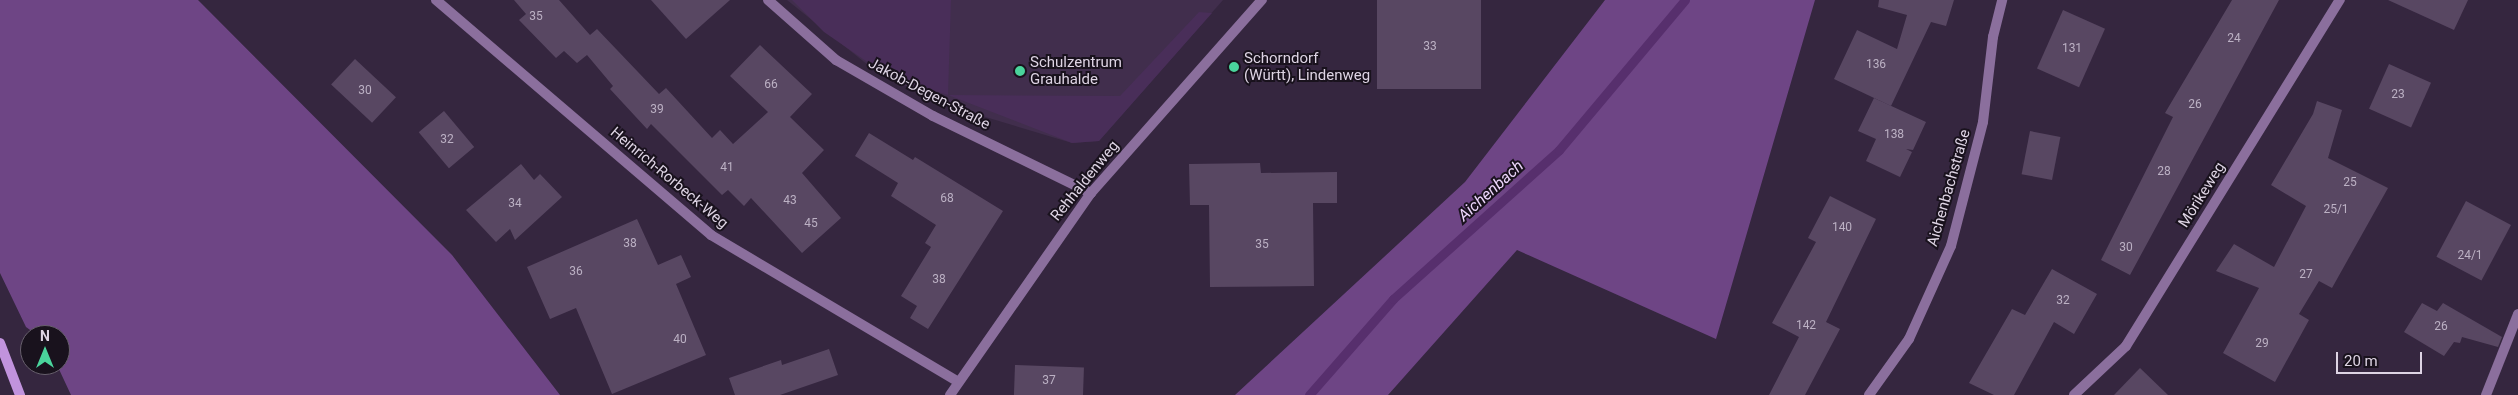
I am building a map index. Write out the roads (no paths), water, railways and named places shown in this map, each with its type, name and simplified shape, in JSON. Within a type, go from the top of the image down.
[{"type":"main road","points":[[0,343],[20,395]]},
{"type":"street","name":"Heinrich-Rorbeck-Weg","points":[[436,0],[711,235],[957,381]]},
{"type":"street","name":"Jakob-Degen-Straße","points":[[768,0],[836,60],[933,116],[1091,193]]},
{"type":"street","name":"Rehhaldenweg","points":[[950,395],[957,381],[1091,193],[1262,0]]},
{"type":"street","name":"Aichenbachstraße","points":[[1869,395],[1909,339],[1950,246],[1983,122],[1994,36],[2002,0]]},
{"type":"street","name":"Mörikeweg","points":[[2074,395],[2126,346],[2340,0]]},
{"type":"street","points":[[2486,395],[2518,314]]},
{"type":"waterway","name":"Aichenbach","points":[[1309,395],[1393,299],[1559,150],[1685,0]]},
{"type":"place","name":"Schorndorf (Württ), Lindenweg","points":[[1234,67]]},
{"type":"place","name":"Schulzentrum Grauhalde","points":[[1020,71]]}]
